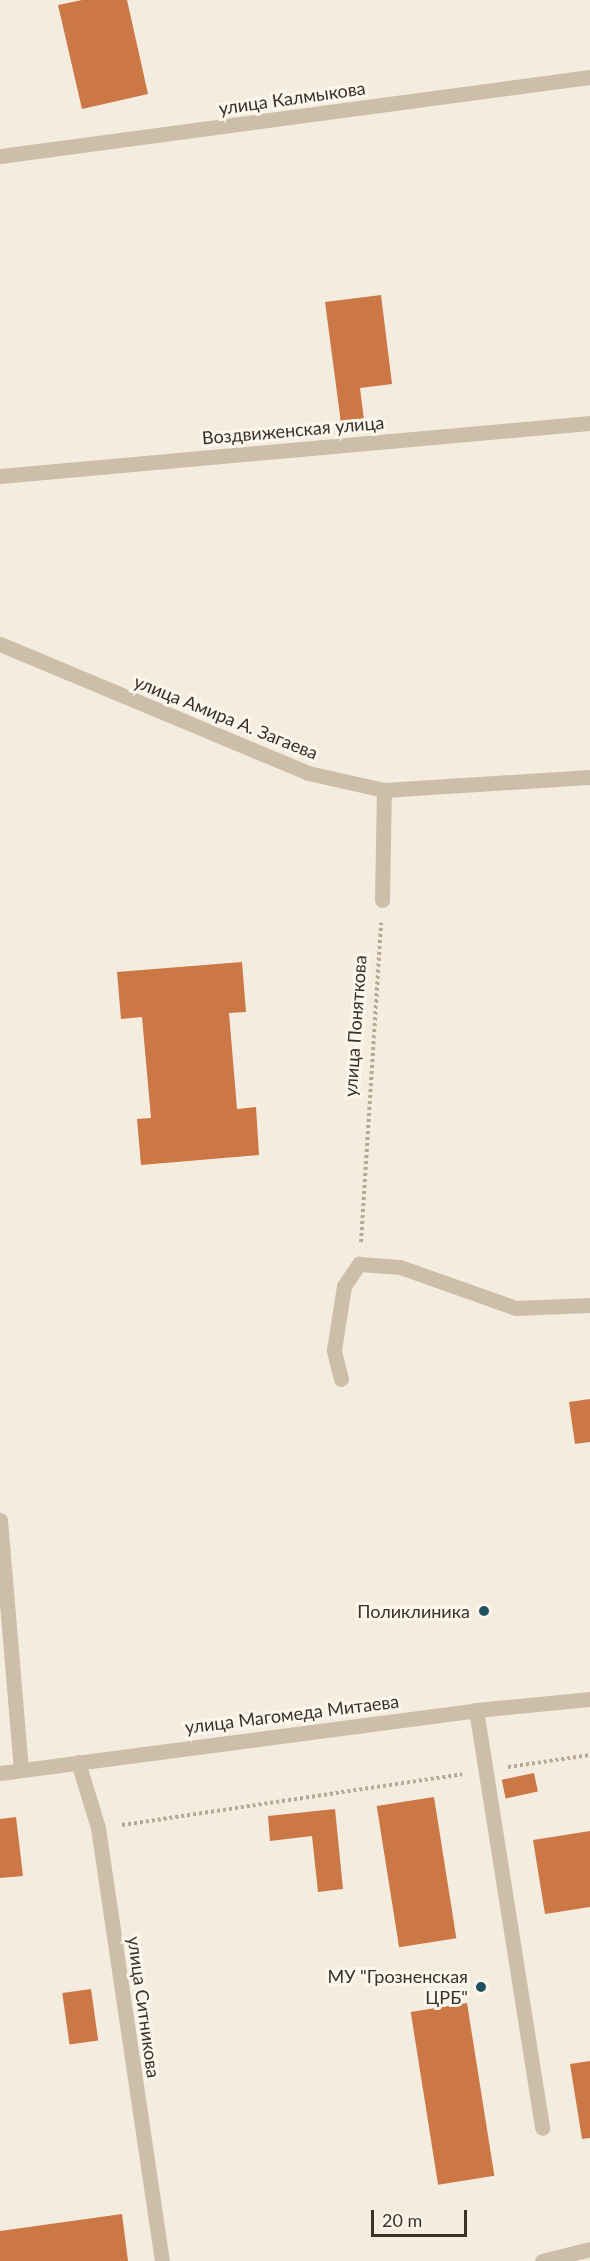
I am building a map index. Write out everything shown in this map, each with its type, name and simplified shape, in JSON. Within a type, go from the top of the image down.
[{"type":"street","name":"улица Калмыкова","points":[[0,156],[590,77]]},
{"type":"street","name":"Воздвиженская улица","points":[[0,476],[590,423]]},
{"type":"street","name":"улица Амира А. Загаева","points":[[0,644],[308,773],[384,790],[590,777]]},
{"type":"street","points":[[382,900],[384,790]]},
{"type":"street","points":[[341,1379],[334,1350],[337,1329],[344,1287],[359,1264],[400,1267],[516,1308],[590,1305]]},
{"type":"street","points":[[0,1520],[21,1770]]},
{"type":"street","name":"улица Магомеда Митаева","points":[[0,1773],[476,1710],[590,1699]]},
{"type":"street","points":[[476,1710],[483,1771],[542,2128]]},
{"type":"street","name":"улица Ситникова","points":[[78,1762],[98,1828],[162,2261]]},
{"type":"street","points":[[542,2261],[590,2249]]},
{"type":"path","name":"улица Поняткова","points":[[359,1264],[382,900]]},
{"type":"path","points":[[98,1828],[590,1755]]},
{"type":"building","points":[[82,0],[127,0],[148,94],[82,109],[58,5]]},
{"type":"building","points":[[381,295],[392,384],[360,388],[365,428],[342,431],[325,302]]},
{"type":"building","points":[[242,962],[246,1012],[229,1013],[237,1109],[256,1107],[259,1155],[141,1165],[137,1119],[151,1118],[142,1017],[121,1019],[117,972]]},
{"type":"building","points":[[590,1399],[590,1442],[575,1444],[569,1402]]},
{"type":"building","points":[[534,1773],[538,1792],[506,1798],[502,1780]]},
{"type":"building","points":[[434,1797],[456,1938],[399,1947],[377,1806]]},
{"type":"building","points":[[335,1809],[343,1889],[318,1892],[312,1836],[270,1841],[268,1816]]},
{"type":"building","points":[[16,1817],[23,1876],[0,1878],[0,1819]]},
{"type":"building","points":[[590,1831],[590,1907],[545,1914],[533,1840]]},
{"type":"building","points":[[91,1989],[98,2040],[70,2045],[62,1993]]},
{"type":"building","points":[[467,2003],[494,2176],[438,2185],[411,2012]]},
{"type":"building","points":[[590,2061],[590,2138],[582,2139],[570,2064]]},
{"type":"building","points":[[122,2214],[128,2261],[0,2261],[0,2231]]},
{"type":"place","name":"Поликлиника","points":[[484,1611]]},
{"type":"place","name":"МУ \"Грозненская ЦРБ\"","points":[[481,1987]]}]
